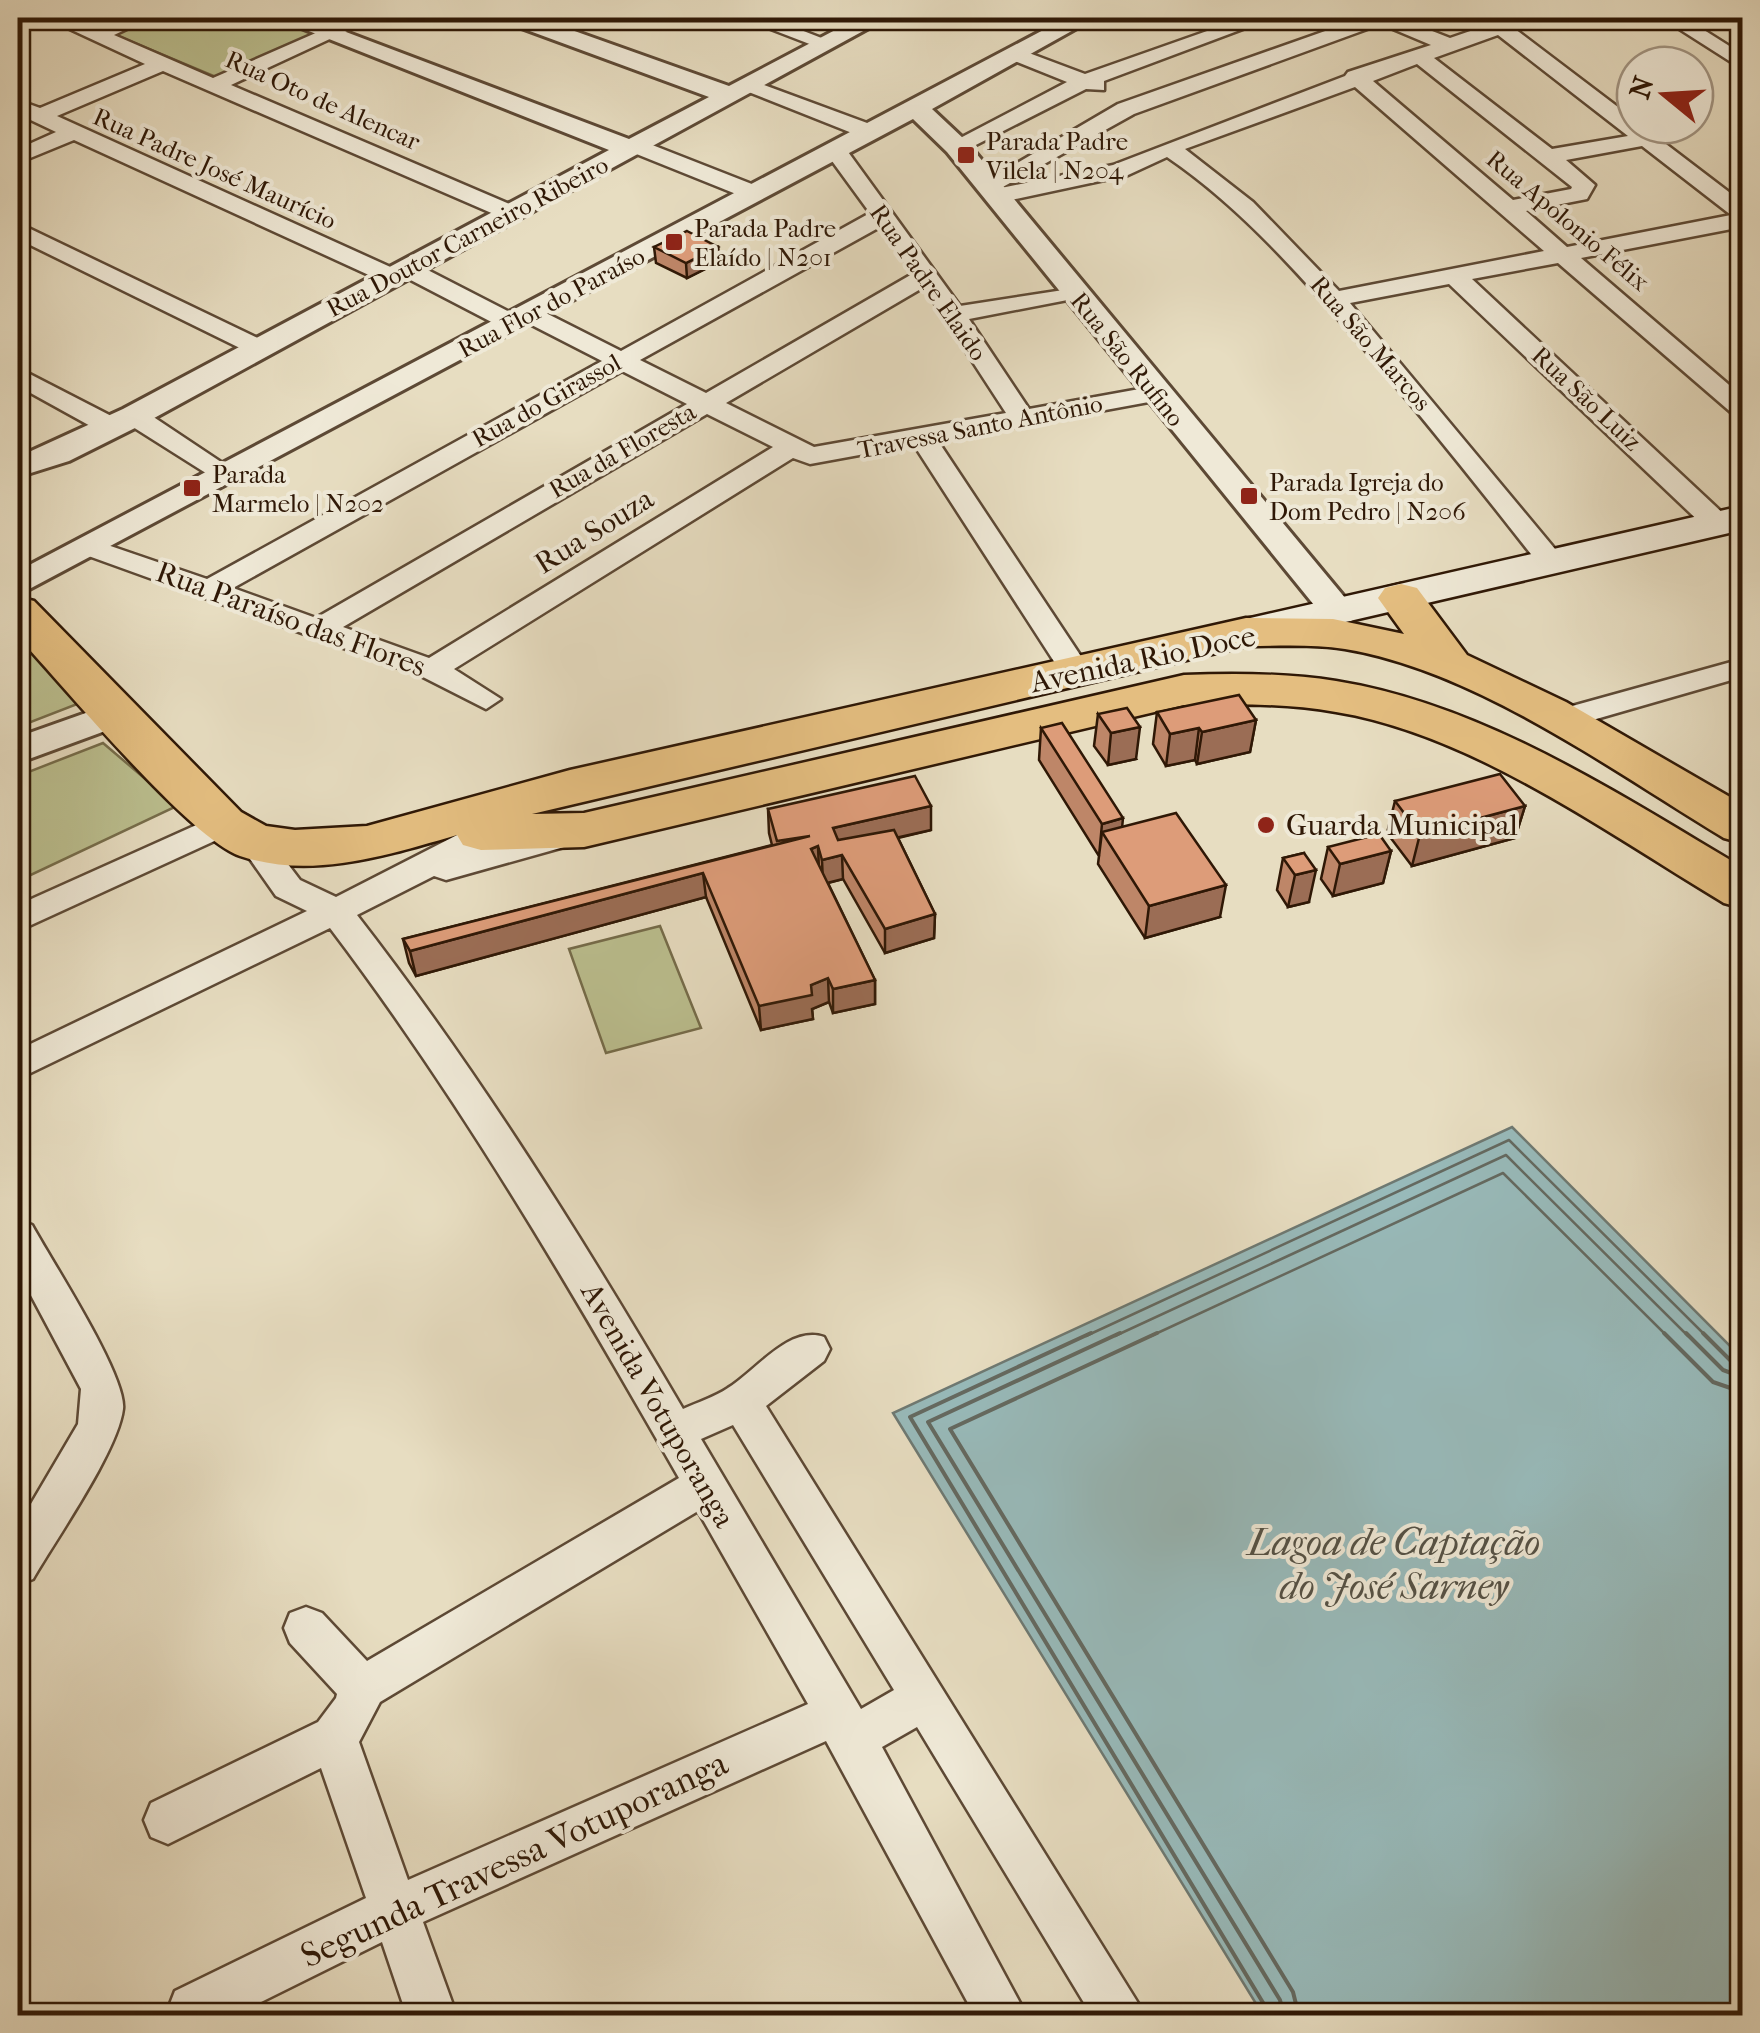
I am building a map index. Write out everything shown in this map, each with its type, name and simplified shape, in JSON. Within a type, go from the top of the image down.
[{"type":"main road","points":[[1246,632],[1730,521]]},
{"type":"main road","points":[[1401,598],[1451,667]]},
{"type":"main road","points":[[18,611],[114,715],[239,833]]},
{"type":"main road","name":"Avenida Rio Doce","points":[[239,833],[395,859],[1077,672],[1246,632],[1347,636],[1451,667],[1558,720],[1742,826]]},
{"type":"main road","name":"Avenida Rio Doce","points":[[395,859],[577,808],[1184,690],[1240,684],[1372,702],[1436,722],[1498,749],[1742,890]]},
{"type":"street","name":"Rua Oto de Alencar","points":[[56,18],[167,62],[512,213]]},
{"type":"street","points":[[97,35],[140,18]]},
{"type":"street","points":[[288,18],[754,193]]},
{"type":"street","points":[[217,84],[366,18]]},
{"type":"street","points":[[517,18],[870,132]]},
{"type":"street","points":[[752,18],[827,44]]},
{"type":"street","name":"Rua Doutor Carneiro Ribeiro","points":[[18,484],[58,454],[875,18]]},
{"type":"street","name":"Rua Flor do Paraíso","points":[[18,585],[1083,18]]},
{"type":"street","points":[[956,146],[1085,81],[1262,18]]},
{"type":"street","points":[[993,191],[1140,102],[1382,18],[1451,46]]},
{"type":"street","points":[[993,191],[1120,170],[1355,76],[1525,18]]},
{"type":"street","points":[[1672,18],[1732,47],[1742,63]]},
{"type":"street","points":[[1500,27],[1615,115]]},
{"type":"street","points":[[1014,54],[1140,102]]},
{"type":"street","points":[[1419,56],[1581,179],[1584,190],[1512,207]]},
{"type":"street","points":[[40,116],[167,62]]},
{"type":"street","name":"Rua Apolonio Félix","points":[[1355,76],[1512,207],[1742,409]]},
{"type":"street","name":"Rua Padre José Maurício","points":[[18,106],[71,133],[400,273],[618,359],[797,451]]},
{"type":"street","name":"Rua São Rufino","points":[[915,107],[956,146],[1338,613]]},
{"type":"street","points":[[18,157],[71,133]]},
{"type":"street","points":[[1551,156],[1615,145]]},
{"type":"street","points":[[1653,145],[1742,217]]},
{"type":"street","name":"Rua São Marcos","points":[[1168,148],[1231,193],[1333,299],[1428,406],[1552,561]]},
{"type":"street","name":"Rua Padre Elaido","points":[[835,150],[928,274],[1021,417]]},
{"type":"street","name":"Rua do Girassol","points":[[210,589],[618,359],[884,216]]},
{"type":"street","points":[[1333,299],[1564,256],[1742,217]]},
{"type":"street","points":[[18,230],[260,348]]},
{"type":"street","name":"Rua da Floresta","points":[[318,629],[928,274]]},
{"type":"street","name":"Rua São Luiz","points":[[1453,276],[1730,521]]},
{"type":"street","points":[[954,314],[1074,292]]},
{"type":"street","points":[[18,376],[123,421],[229,476]]},
{"type":"street","name":"Travessa Santo Antônio","points":[[797,451],[824,456],[1156,394]]},
{"type":"street","points":[[922,437],[1077,672]]},
{"type":"street","name":"Rua Souza","points":[[432,669],[797,451]]},
{"type":"street","name":"Rua Doutor Carneiro Ribeiro","points":[[18,466],[58,454]]},
{"type":"street","name":"Rua Paraíso das Flores","points":[[93,548],[432,669],[486,699]]},
{"type":"street","points":[[1558,720],[1742,668]]},
{"type":"street","points":[[1665,688],[1742,687]]},
{"type":"street","points":[[18,751],[114,715]]},
{"type":"street","points":[[18,920],[239,833]]},
{"type":"street","name":"Avenida Votuporanga","points":[[239,833],[288,888],[335,911],[431,1036],[579,1267],[844,1727],[1002,2016]]},
{"type":"street","name":"Avenida Rio Doce","points":[[18,1065],[335,911],[395,859]]},
{"type":"street","points":[[18,1236],[100,1387],[104,1408],[97,1429],[18,1565]]},
{"type":"street","points":[[674,1433],[741,1402],[810,1349]]},
{"type":"street","points":[[741,1402],[1107,2010]]},
{"type":"street","points":[[168,1820],[334,1738],[354,1710],[362,1688],[703,1486]]},
{"type":"street","points":[[306,1628],[362,1688]]},
{"type":"street","name":"Segunda Travessa Votuporanga","points":[[193,2009],[393,1911],[844,1727],[922,1699]]},
{"type":"street","points":[[334,1738],[432,2016]]},
{"type":"green space","points":[[154,18],[274,18],[318,35],[223,80],[113,34]]},
{"type":"green space","points":[[18,632],[85,701],[18,727]]},
{"type":"green space","points":[[103,743],[177,806],[18,881],[18,776]]},
{"type":"green space","points":[[660,926],[701,1028],[606,1053],[569,949]]},
{"type":"water","name":"Lagoa de Captação do José Sarney","points":[[1512,1127],[1742,1358],[1742,2015],[1263,2015],[893,1413]]},
{"type":"building","points":[[687,231],[718,247],[686,263],[654,247]]},
{"type":"building","points":[[1239,695],[1256,720],[1202,732],[1199,728],[1170,734],[1157,712]]},
{"type":"building","points":[[1127,708],[1140,727],[1111,733],[1098,714]]},
{"type":"building","points":[[1062,723],[1123,818],[1102,824],[1041,728]]},
{"type":"building","points":[[1500,774],[1525,806],[1420,834],[1395,801]]},
{"type":"building","points":[[915,776],[931,806],[833,828],[838,840],[894,830],[935,914],[885,929],[842,855],[822,860],[818,846],[811,849],[875,980],[833,989],[828,978],[811,985],[812,995],[759,1006],[703,873],[410,951],[403,939],[810,836],[777,841],[768,809]]},
{"type":"building","points":[[1176,813],[1226,885],[1149,906],[1102,832]]},
{"type":"building","points":[[1379,834],[1391,851],[1340,864],[1328,847]]},
{"type":"building","points":[[1304,853],[1316,870],[1295,875],[1283,858]]},
{"type":"place","name":"Parada Padre Vilela | N204","points":[[966,155]]},
{"type":"place","name":"Parada Padre Elaído | N201","points":[[674,242]]},
{"type":"place","name":"Parada Marmelo | N202","points":[[192,488]]},
{"type":"place","name":"Parada Igreja do Dom Pedro | N206","points":[[1249,496]]},
{"type":"place","name":"Guarda Municipal","points":[[1266,825]]}]
